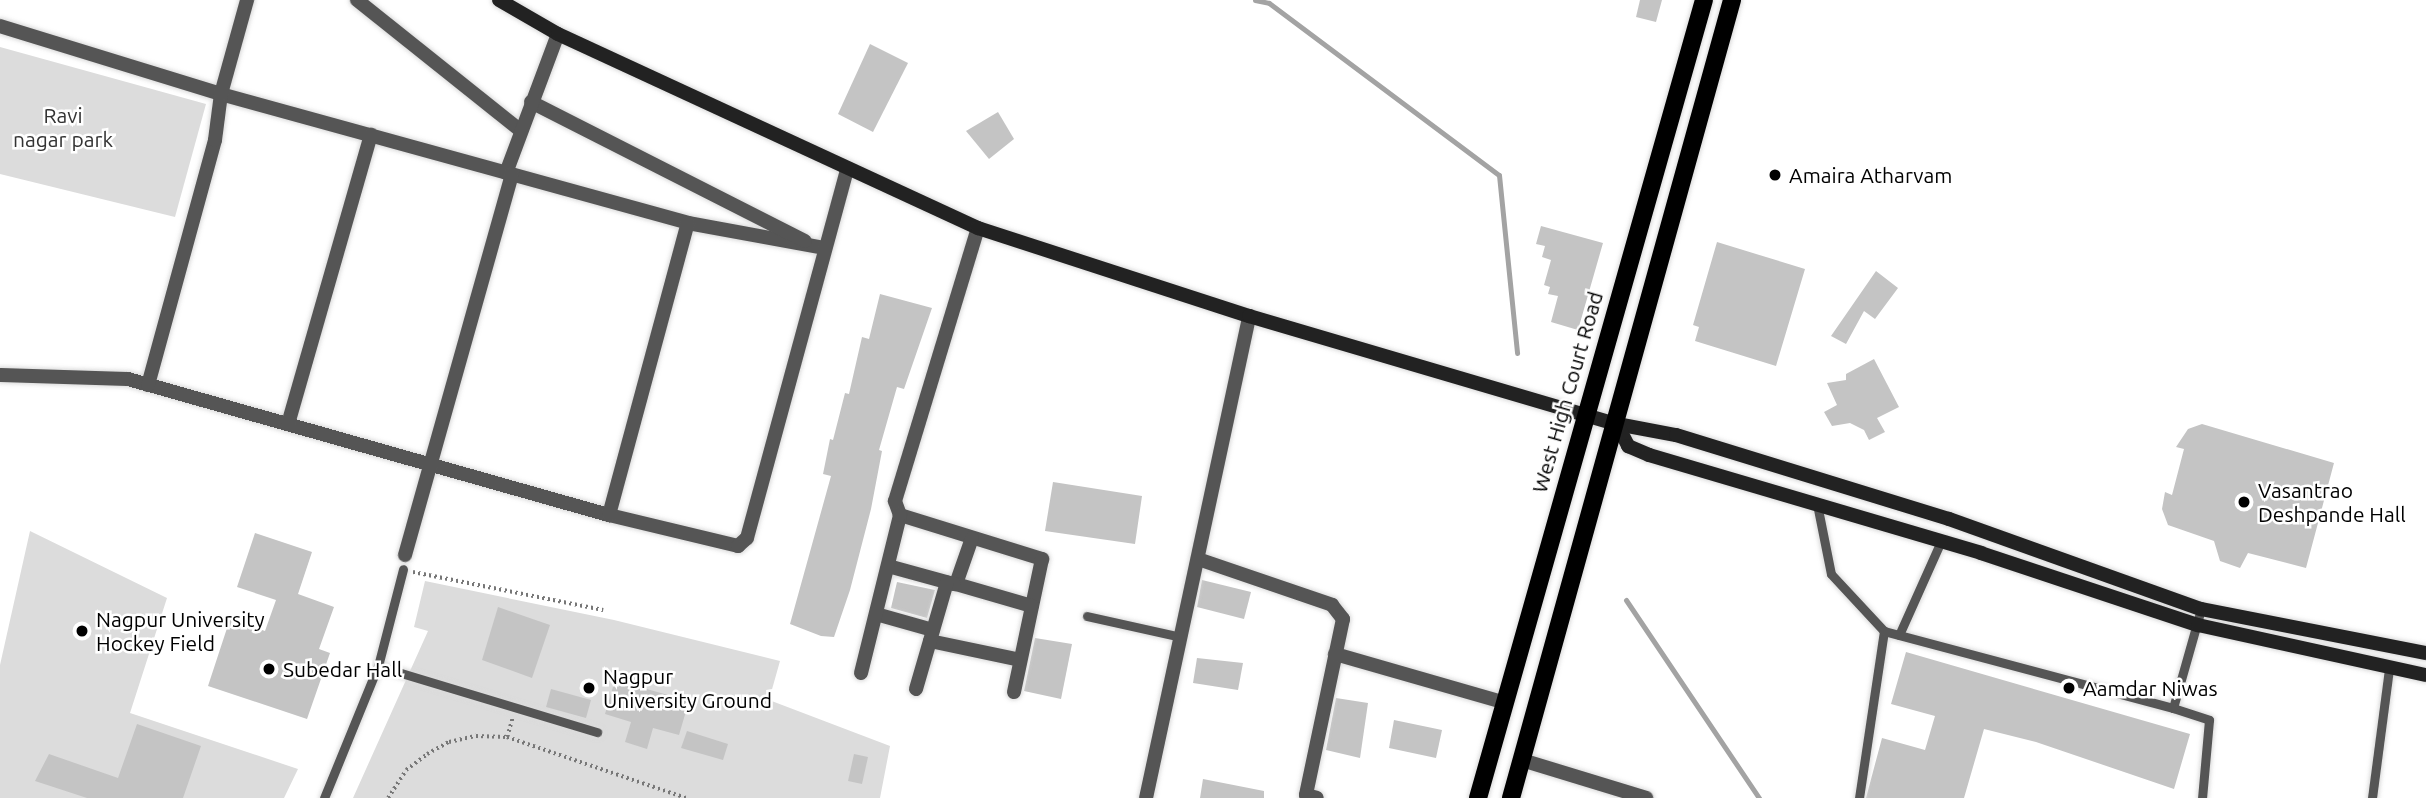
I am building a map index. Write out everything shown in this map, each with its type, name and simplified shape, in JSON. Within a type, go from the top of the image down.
[{"type":"main road","points":[[499,0],[558,34],[847,171],[978,228],[1249,316],[1617,424],[1676,435],[1949,519],[2201,609],[2300,631],[2426,653]]},
{"type":"main road","name":"West High Court Road","points":[[1478,798],[1503,702],[1704,0]]},
{"type":"main road","points":[[1511,798],[1617,424],[1732,0]]},
{"type":"main road","points":[[1617,424],[1628,446],[1649,455],[1941,541],[2198,625],[2296,649],[2426,675]]},
{"type":"main road","points":[[2296,649],[2300,631]]},
{"type":"street","points":[[148,385],[215,140],[221,94],[247,0]]},
{"type":"street","points":[[357,0],[520,130]]},
{"type":"street","points":[[0,26],[221,94],[688,223],[819,247]]},
{"type":"street","points":[[404,562],[520,130],[558,34]]},
{"type":"street","points":[[531,102],[819,247]]},
{"type":"street","points":[[288,424],[371,135]]},
{"type":"street","points":[[0,375],[103,376],[148,385],[609,515],[738,546],[747,538],[819,247],[847,171]]},
{"type":"street","points":[[609,515],[688,223]]},
{"type":"street","points":[[862,673],[900,515],[895,501],[978,228]]},
{"type":"street","points":[[1146,798],[1249,316]]},
{"type":"street","points":[[900,515],[1042,559],[1014,692]]},
{"type":"street","points":[[916,689],[951,583],[972,538]]},
{"type":"street","points":[[1198,559],[1332,605],[1343,619],[1306,795],[1317,798]]},
{"type":"street","points":[[888,566],[1032,606]]},
{"type":"street","points":[[876,614],[932,635],[1020,660]]},
{"type":"street","points":[[1335,654],[1503,702]]},
{"type":"street","points":[[1522,760],[1646,798]]},
{"type":"lane","points":[[1817,504],[1831,574],[1884,631],[2209,720],[2202,798]]},
{"type":"lane","points":[[1899,635],[1941,541]]},
{"type":"lane","points":[[324,798],[378,666],[404,562]]},
{"type":"lane","points":[[2173,708],[2201,609]]},
{"type":"lane","points":[[1087,616],[1181,637]]},
{"type":"lane","points":[[1859,798],[1884,631]]},
{"type":"lane","points":[[378,666],[597,732]]},
{"type":"lane","points":[[2372,798],[2389,669]]},
{"type":"path","points":[[404,562],[603,610]]},
{"type":"path","points":[[507,737],[516,708]]},
{"type":"path","points":[[388,798],[407,770],[449,742],[507,737],[686,798]]},
{"type":"green space","name":"Ravi nagar park","points":[[0,47],[206,104],[175,217],[0,174]]},
{"type":"green space","name":"Nagpur University Hockey Field","points":[[30,531],[167,598],[130,713],[298,769],[284,798],[0,798],[0,665]]},
{"type":"green space","name":"Nagpur University Ground","points":[[425,581],[614,620],[780,661],[769,700],[890,746],[880,798],[353,798],[428,631],[414,627]]},
{"type":"building","points":[[1640,0],[1662,0],[1656,22],[1636,17]]},
{"type":"building","points":[[870,44],[908,63],[873,132],[838,114]]},
{"type":"building","points":[[998,112],[1014,139],[989,159],[966,131]]},
{"type":"building","points":[[1541,226],[1603,243],[1578,330],[1551,322],[1558,296],[1548,294],[1550,287],[1544,285],[1551,260],[1542,257],[1545,246],[1536,244]]},
{"type":"building","points":[[1717,242],[1805,269],[1776,366],[1695,341],[1699,327],[1693,325]]},
{"type":"building","points":[[1876,271],[1898,288],[1875,319],[1864,311],[1846,344],[1831,336]]},
{"type":"building","points":[[880,294],[932,308],[904,389],[897,387],[879,450],[882,451],[871,509],[850,590],[834,637],[821,636],[790,624],[831,476],[823,474],[830,439],[833,440],[845,393],[849,394],[862,337],[869,339]]},
{"type":"building","points":[[1874,359],[1899,407],[1877,418],[1885,432],[1869,440],[1864,430],[1850,423],[1832,426],[1824,412],[1837,405],[1827,383],[1846,380],[1846,374]]},
{"type":"building","name":"Vasantrao Deshpande Hall","points":[[2202,424],[2334,463],[2306,568],[2248,553],[2240,568],[2220,561],[2214,541],[2168,525],[2162,509],[2165,492],[2172,495],[2184,449],[2176,447],[2188,429]]},
{"type":"building","points":[[1053,482],[1142,496],[1135,544],[1045,531]]},
{"type":"building","points":[[255,533],[312,552],[298,594],[334,607],[319,649],[330,653],[307,719],[208,686],[230,619],[265,631],[276,600],[237,587]]},
{"type":"building","points":[[1202,580],[1251,592],[1244,619],[1197,607]]},
{"type":"building","points":[[897,582],[935,590],[927,618],[891,608]]},
{"type":"building","points":[[498,607],[550,625],[532,678],[482,660]]},
{"type":"building","points":[[1035,638],[1072,644],[1061,699],[1024,691]]},
{"type":"building","points":[[1906,652],[2190,734],[2174,789],[2036,742],[1984,729],[1964,798],[1866,798],[1882,738],[1925,750],[1935,716],[1891,704]]},
{"type":"building","points":[[1197,658],[1243,663],[1238,690],[1193,683]]},
{"type":"building","points":[[615,680],[689,701],[679,735],[653,728],[647,749],[625,742],[631,722],[605,714]]},
{"type":"building","points":[[551,689],[591,700],[586,718],[546,707]]},
{"type":"building","points":[[1336,698],[1368,703],[1360,758],[1326,750]]},
{"type":"building","points":[[1394,720],[1442,730],[1436,758],[1389,748]]},
{"type":"building","points":[[137,724],[201,746],[183,798],[87,798],[35,781],[49,754],[118,778]]},
{"type":"building","points":[[687,731],[728,744],[723,760],[681,748]]},
{"type":"building","points":[[854,754],[868,757],[862,784],[848,781]]},
{"type":"building","points":[[1203,779],[1264,791],[1264,798],[1200,798]]},
{"type":"waterway","points":[[1255,0],[1269,3],[1499,175],[1517,353]]},
{"type":"waterway","points":[[1626,600],[1759,798]]},
{"type":"place","name":"Amaira Atharvam","points":[[1775,175]]},
{"type":"place","name":"Vasantrao Deshpande Hall","points":[[2244,502]]},
{"type":"place","name":"Nagpur University Hockey Field","points":[[82,631]]},
{"type":"place","name":"Subedar Hall","points":[[269,669]]},
{"type":"place","name":"Nagpur University Ground","points":[[589,688]]},
{"type":"place","name":"Aamdar Niwas","points":[[2069,688]]}]
